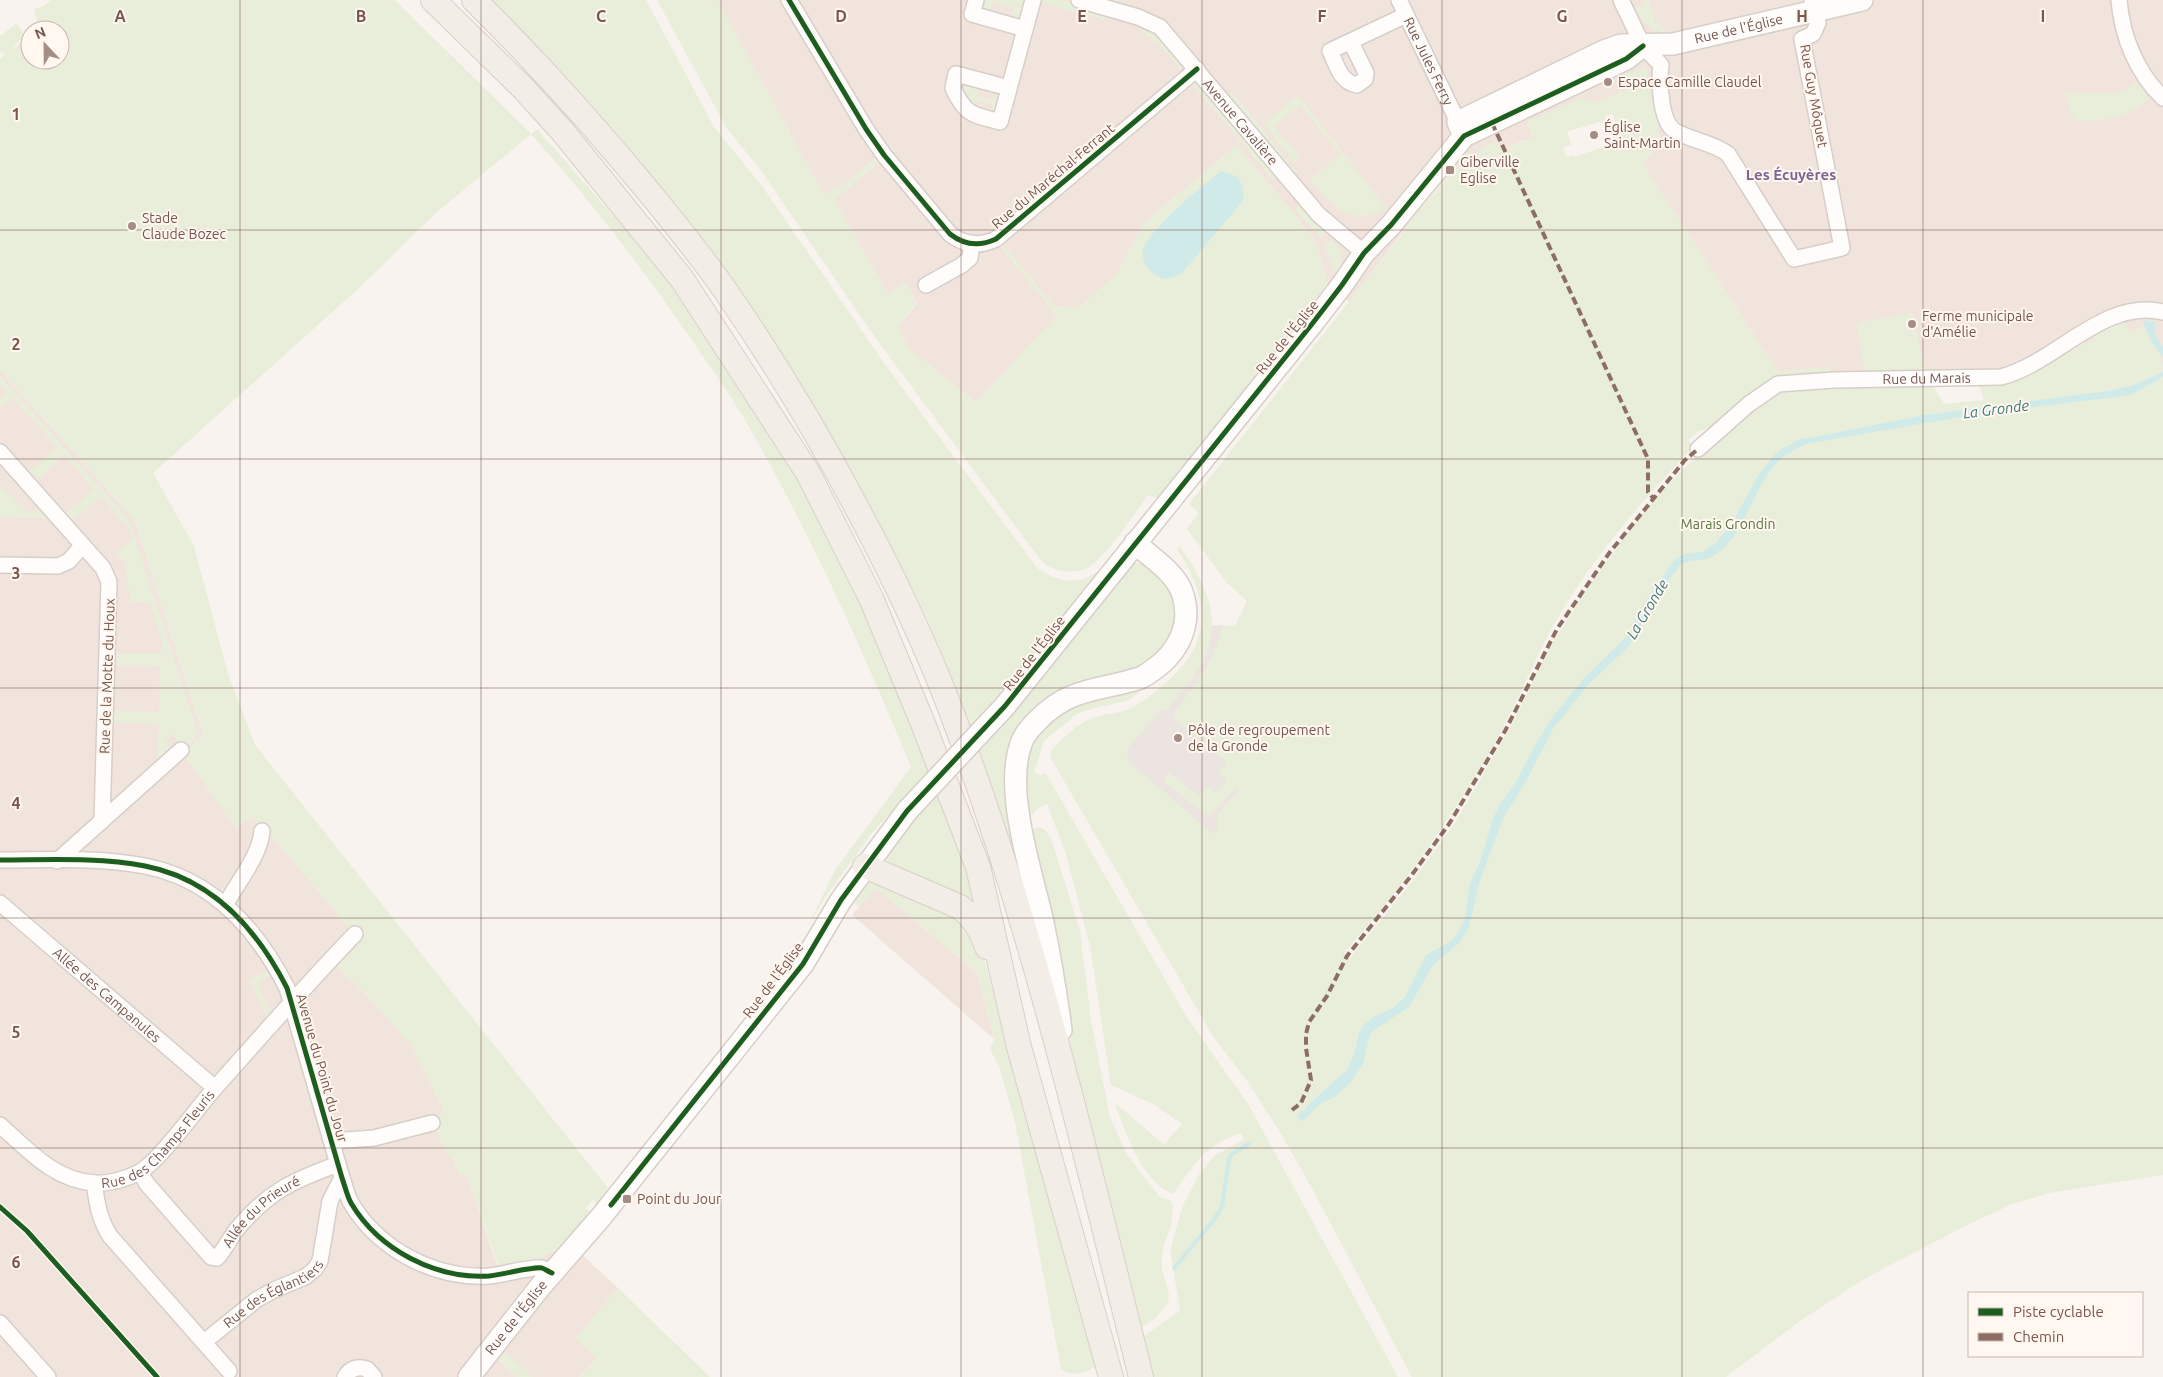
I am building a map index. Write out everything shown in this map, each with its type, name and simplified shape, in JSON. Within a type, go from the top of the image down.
[{"type":"main road","points":[[433,0],[524,88],[563,132],[682,280],[808,473],[871,598],[960,816],[978,867],[1020,1047],[1111,1377]]},
{"type":"main road","points":[[474,0],[518,43],[579,110],[679,229],[727,293],[786,382],[835,467],[883,559],[949,704],[1008,876],[1068,1085],[1141,1377]]},
{"type":"main road","points":[[865,866],[944,899],[969,914],[984,936],[1020,1047]]},
{"type":"street","points":[[789,0],[866,129],[884,155],[950,234],[959,241],[972,244],[970,258],[962,265],[926,285]]},
{"type":"street","points":[[976,0],[972,14],[1025,30]]},
{"type":"street","points":[[1010,88],[1033,0]]},
{"type":"street","name":"Avenue Cavalière","points":[[1079,0],[1138,17],[1160,27],[1318,215],[1364,253]]},
{"type":"street","name":"Rue Jules Ferry","points":[[1399,0],[1461,129]]},
{"type":"street","points":[[1621,0],[1643,46]]},
{"type":"street","name":"Rue de l'Église","points":[[469,1377],[552,1273],[601,1217],[802,964],[835,909],[906,811],[1006,706],[1318,316],[1364,253],[1391,225],[1461,129],[1626,59],[1643,46],[1673,44],[1708,37],[1814,6],[1862,0]]},
{"type":"street","points":[[2119,0],[2123,31],[2132,52],[2144,76],[2163,98]]},
{"type":"street","name":"Rue Guy Môquet","points":[[1643,46],[1661,65],[1660,78],[1664,114],[1668,125],[1674,131],[1718,147],[1728,154],[1794,259],[1842,248],[1802,39],[1813,34],[1818,23],[1814,6]]},
{"type":"street","points":[[1351,42],[1406,15]]},
{"type":"street","name":"Rue du Maréchal-Ferrant","points":[[972,244],[987,243],[996,239],[1196,69]]},
{"type":"street","name":"Rue du Marais","points":[[1698,449],[1749,404],[1778,384],[1834,380],[2001,377],[2019,372],[2119,314],[2135,310],[2163,312]]},
{"type":"street","name":"Rue de la Motte du Houx","points":[[0,452],[103,568],[109,582],[102,821]]},
{"type":"street","points":[[1068,1085],[1054,974],[1020,824],[1016,789],[1017,762],[1022,740],[1048,710],[1063,700],[1084,691],[1142,677],[1166,661],[1182,638],[1185,623],[1182,591],[1173,577],[1135,543]]},
{"type":"street","points":[[0,565],[58,566],[69,560],[82,546]]},
{"type":"street","points":[[57,861],[181,750]]},
{"type":"street","points":[[226,904],[256,855],[261,842],[262,831]]},
{"type":"street","name":"Avenue du Point du Jour","points":[[0,860],[103,861],[146,866],[182,878],[226,904],[272,959],[287,988],[350,1202],[377,1235],[409,1258],[436,1269],[465,1275],[488,1276],[540,1268],[552,1273]]},
{"type":"street","name":"Allée des Campanules","points":[[0,903],[214,1088]]},
{"type":"street","name":"Rue des Champs Fleuris","points":[[0,1125],[58,1174],[78,1181],[107,1183],[140,1172],[159,1154],[214,1088],[355,934]]},
{"type":"street","points":[[332,1141],[374,1138],[432,1123]]},
{"type":"street","name":"Allée du Prieuré","points":[[140,1172],[147,1184],[211,1257],[217,1258],[260,1204],[280,1189],[340,1171]]},
{"type":"street","name":"Rue des Églantiers","points":[[204,1342],[256,1300],[305,1277],[314,1269],[320,1261],[330,1201],[340,1171]]},
{"type":"street","points":[[94,1183],[98,1212],[102,1224],[110,1236],[229,1371]]},
{"type":"street","points":[[0,1323],[48,1377]]},
{"type":"street","points":[[346,1377],[349,1371],[357,1367],[367,1369],[374,1377]]},
{"type":"shaded area","points":[[717,0],[2163,0],[2163,346],[2155,336],[2155,322],[2142,320],[2163,357],[2163,372],[2020,380],[2006,385],[1933,386],[1937,413],[1905,420],[1831,385],[1828,367],[1778,372],[1642,163],[1653,151],[1659,135],[1653,100],[1604,115],[1606,120],[1523,141],[1502,149],[1489,144],[1466,161],[1437,188],[1349,302],[1328,283],[1315,240],[1237,145],[1143,224],[1116,276],[1078,308],[1057,316],[976,402],[910,350],[897,327],[917,304],[906,283],[888,294],[834,200],[880,161],[877,157],[844,184],[824,195]]},
{"type":"shaded area","points":[[0,370],[134,519],[203,734],[184,754],[236,828],[251,817],[275,840],[357,937],[352,979],[411,1044],[445,1112],[431,1119],[448,1156],[450,1155],[460,1175],[466,1173],[497,1265],[512,1264],[542,1257],[557,1250],[566,1240],[618,1288],[576,1338],[597,1358],[579,1377],[0,1377]]},
{"type":"shaded area","points":[[1222,625],[1274,779],[1216,848],[1116,764],[1185,669],[1207,626]]},
{"type":"shaded area","points":[[876,888],[978,974],[994,1039],[852,915]]},
{"type":"green space","points":[[51,0],[395,0],[531,134],[438,211],[358,289],[153,473],[194,546],[228,674],[255,745],[608,1188],[597,1203],[593,1200],[586,1208],[590,1212],[566,1242],[557,1250],[544,1257],[521,1263],[498,1265],[466,1173],[460,1175],[450,1155],[448,1156],[431,1119],[445,1112],[411,1045],[352,979],[350,980],[333,963],[357,937],[275,840],[251,817],[236,828],[184,754],[203,734],[134,519],[0,370],[0,59],[5,55],[0,51],[0,36],[17,23],[20,28],[20,40],[13,46],[14,48],[20,44],[20,70],[70,70],[70,20],[37,20],[34,9],[42,7]]},
{"type":"green space","points":[[491,0],[646,0],[714,127],[762,186],[886,366],[1038,569],[1054,577],[1071,581],[1087,578],[1103,568],[1019,672],[971,727],[928,620],[907,579],[847,464],[805,392],[760,321],[660,185],[607,121],[550,59]]},
{"type":"green space","points":[[657,0],[717,0],[824,195],[844,184],[877,157],[881,160],[834,200],[888,294],[906,283],[917,305],[913,307],[897,327],[910,350],[976,402],[1057,316],[998,244],[1001,242],[1053,305],[1078,308],[1116,276],[1143,224],[1237,145],[1315,240],[1328,283],[1159,499],[1148,495],[1112,545],[1089,567],[1073,572],[1061,571],[1050,567],[1043,562],[1030,546],[877,340],[759,168],[726,127]]},
{"type":"green space","points":[[982,0],[1027,0],[1023,15],[1015,19],[1012,18],[1014,8],[993,2],[990,13],[983,8]]},
{"type":"green space","points":[[1043,0],[1059,0],[1103,12],[1105,17],[1104,20],[1042,3]]},
{"type":"green space","points":[[1643,0],[1649,0],[1655,22],[1666,29],[1665,32],[1655,31],[1641,17],[1635,8],[1644,5]]},
{"type":"green space","points":[[1143,26],[1158,34],[1183,65],[1181,71],[1160,46],[1140,31]]},
{"type":"green space","name":"Marais Grondin","points":[[1646,66],[1659,135],[1653,151],[1642,163],[1778,372],[1829,367],[1829,369],[1825,374],[1789,380],[1717,425],[1697,432],[1688,440],[1693,447],[1625,523],[1594,563],[1565,606],[1501,731],[1467,790],[1409,874],[1344,953],[1350,958],[1410,884],[1455,823],[1511,726],[1549,649],[1583,595],[1632,527],[1661,492],[1701,452],[1780,388],[1933,386],[1944,404],[1984,400],[1979,385],[2006,385],[2020,380],[2083,339],[2086,343],[2095,340],[2093,335],[2124,321],[2129,333],[2144,326],[2159,353],[2163,372],[2127,388],[2131,395],[2163,377],[2163,1175],[2048,1193],[2010,1205],[1965,1226],[1864,1279],[1803,1319],[1726,1377],[1412,1377],[1283,1137],[1248,1082],[1214,1038],[1050,757],[1050,752],[1082,723],[1095,717],[1127,710],[1146,699],[1168,681],[1183,665],[1193,650],[1200,634],[1202,618],[1200,602],[1196,585],[1177,549],[1179,546],[1201,580],[1206,593],[1212,620],[1209,646],[1206,655],[1185,688],[1167,711],[1162,708],[1128,748],[1127,754],[1128,759],[1133,765],[1213,834],[1218,828],[1217,818],[1219,813],[1239,791],[1235,788],[1212,814],[1205,815],[1165,782],[1164,778],[1169,772],[1199,796],[1208,786],[1216,793],[1227,780],[1219,773],[1227,762],[1172,716],[1203,673],[1215,650],[1222,625],[1235,626],[1247,601],[1227,583],[1187,529],[1199,513],[1189,504],[1422,208],[1455,171],[1496,140],[1502,149],[1533,138],[1527,125],[1528,121],[1580,98],[1595,103],[1629,88],[1623,75]],"holes":[[[1613,114],[1620,138],[1614,140],[1615,143],[1574,157],[1573,155],[1566,157],[1563,147],[1571,145],[1567,131],[1606,120],[1604,116]]]},
{"type":"green space","points":[[2137,82],[2149,98],[2133,111],[2093,121],[2079,121],[2071,114],[2066,93],[2118,93]]},
{"type":"green space","points":[[1194,83],[1201,84],[1278,176],[1273,180],[1193,85]]},
{"type":"green space","points":[[969,84],[979,87],[977,96],[993,100],[996,92],[1001,93],[996,114],[990,113],[992,104],[976,100],[973,108],[961,91]]},
{"type":"green space","points":[[1231,91],[1298,173],[1294,174],[1227,95]]},
{"type":"green space","points":[[1298,95],[1387,209],[1363,216],[1352,215],[1335,206],[1318,189],[1310,179],[1340,154],[1300,105],[1274,126],[1300,158],[1294,163],[1263,124]]},
{"type":"green space","points":[[537,129],[640,246],[656,259],[766,420],[855,582],[934,766],[872,833],[824,899],[808,926],[835,870],[911,767],[836,594],[772,468],[742,416],[672,312],[634,260],[574,183],[531,134]]},
{"type":"green space","points":[[1300,204],[1326,234],[1321,239],[1295,209]]},
{"type":"green space","points":[[1332,238],[1338,247],[1342,261],[1338,276],[1324,247]]},
{"type":"green space","points":[[1912,313],[1927,376],[1865,377],[1857,323]]},
{"type":"green space","points":[[0,376],[129,520],[197,729],[196,736],[185,747],[171,734],[164,741],[172,750],[157,763],[159,724],[113,722],[114,711],[159,712],[160,666],[117,665],[117,654],[161,654],[161,640],[150,602],[130,602],[126,564],[116,553],[133,539],[129,528],[101,497],[72,522],[65,514],[94,489],[64,455],[36,481],[29,472],[57,447],[12,397],[0,407],[0,398],[7,392],[0,384]]},
{"type":"green space","points":[[0,485],[30,514],[39,506],[51,519],[0,517]]},
{"type":"green space","points":[[1141,562],[1153,565],[1171,588],[1177,612],[1175,629],[1169,642],[1145,664],[1128,671],[1014,736],[1009,749],[1005,767],[1004,786],[1034,937],[997,803],[978,750],[1131,565]]},
{"type":"green space","points":[[1153,683],[1127,701],[1094,708],[1077,714],[1044,741],[1034,772],[1041,775],[1046,774],[1188,1019],[1248,1104],[1398,1377],[1153,1377],[1142,1337],[1180,1311],[1170,1250],[1183,1205],[1200,1173],[1215,1155],[1244,1140],[1241,1133],[1218,1143],[1201,1157],[1173,1194],[1163,1189],[1144,1169],[1129,1141],[1115,1103],[1164,1145],[1182,1124],[1155,1105],[1111,1085],[1090,946],[1065,851],[1047,804],[1037,808],[1034,814],[1030,816],[1020,793],[1032,738],[1065,706]]},
{"type":"green space","points":[[938,792],[956,831],[983,918],[889,866],[887,859],[898,841]]},
{"type":"green space","points":[[1038,827],[1044,829],[1051,838],[1080,931],[1091,1020],[1110,1118],[1128,1156],[1160,1197],[1169,1200],[1173,1206],[1171,1226],[1162,1256],[1162,1269],[1169,1295],[1168,1303],[1156,1318],[1139,1329],[1094,1153],[1063,1008],[1031,830]]},
{"type":"green space","points":[[871,881],[947,907],[979,941],[1097,1365],[1089,1370],[1075,1374],[1061,1370],[1015,1122],[1000,1069],[990,1049],[994,1039],[978,974],[876,888],[859,907],[855,903],[856,896]]},
{"type":"green space","points":[[269,970],[272,975],[257,983],[272,1014],[268,1019],[249,980]]},
{"type":"green space","points":[[618,1288],[710,1377],[579,1377],[597,1358],[576,1338]]},
{"type":"green space","points":[[505,1351],[533,1377],[516,1377],[498,1360]]},
{"type":"water","points":[[1220,172],[1231,174],[1240,181],[1243,190],[1242,202],[1182,273],[1168,278],[1161,278],[1154,274],[1147,267],[1143,258],[1146,243],[1176,209]]},
{"type":"water","points":[[2142,320],[2155,322],[2155,336],[2163,346],[2163,357],[2151,341]]},
{"type":"water","points":[[2163,372],[2163,377],[2131,395],[2001,411],[1986,415],[1978,414],[1806,444],[1778,462],[1759,488],[1744,520],[1732,539],[1724,548],[1711,557],[1681,564],[1648,607],[1637,635],[1627,648],[1588,685],[1553,729],[1525,783],[1504,816],[1479,883],[1469,927],[1459,943],[1433,965],[1409,1007],[1370,1034],[1363,1064],[1351,1082],[1335,1097],[1320,1104],[1301,1122],[1297,1114],[1305,1110],[1310,1103],[1347,1070],[1354,1055],[1359,1033],[1364,1025],[1373,1017],[1393,1008],[1405,997],[1426,955],[1451,941],[1457,934],[1465,918],[1470,884],[1480,862],[1493,819],[1552,718],[1584,678],[1628,635],[1639,611],[1674,560],[1684,554],[1703,552],[1715,544],[1733,522],[1757,477],[1775,454],[1801,439],[1924,415],[2108,391],[2134,385]]},
{"type":"waterway","name":"La Gronde","points":[[1174,1268],[1213,1221],[1222,1207],[1229,1159],[1233,1153],[1249,1144]]},
{"type":"marked path","points":[[1492,123],[1648,459],[1648,492],[1653,498]]},
{"type":"marked path","points":[[1292,1110],[1301,1103],[1311,1080],[1306,1048],[1306,1034],[1309,1022],[1327,996],[1347,956],[1411,876],[1449,824],[1505,731],[1557,629],[1610,552],[1685,460],[1698,449]]},
{"type":"cycle path","points":[[789,0],[866,129],[884,155],[950,234],[966,243],[978,244],[996,239],[1197,69]]},
{"type":"cycle path","points":[[611,1205],[803,964],[841,900],[907,811],[1005,706],[1312,324],[1364,253],[1391,225],[1464,136],[1626,59],[1643,46]]},
{"type":"cycle path","points":[[0,860],[91,860],[127,863],[169,873],[191,882],[211,895],[247,927],[262,946],[287,988],[347,1194],[363,1220],[393,1248],[429,1267],[469,1276],[489,1276],[538,1268],[552,1273]]},
{"type":"cycle path","points":[[0,1207],[27,1231],[157,1377]]},
{"type":"place","name":"Espace Camille Claudel","points":[[1608,82]]},
{"type":"place","name":"Église Saint-Martin","points":[[1594,135]]},
{"type":"place","name":"Giberville Eglise","points":[[1450,170]]},
{"type":"place","name":"Stade Claude Bozec","points":[[132,226]]},
{"type":"place","name":"Ferme municipale d'Amélie","points":[[1912,324]]},
{"type":"place","name":"Pôle de regroupement de la Gronde","points":[[1178,738]]},
{"type":"place","name":"Point du Jour","points":[[627,1199]]},
{"type":"district","name":"Les Écuyères","points":[[1791,174]]}]
